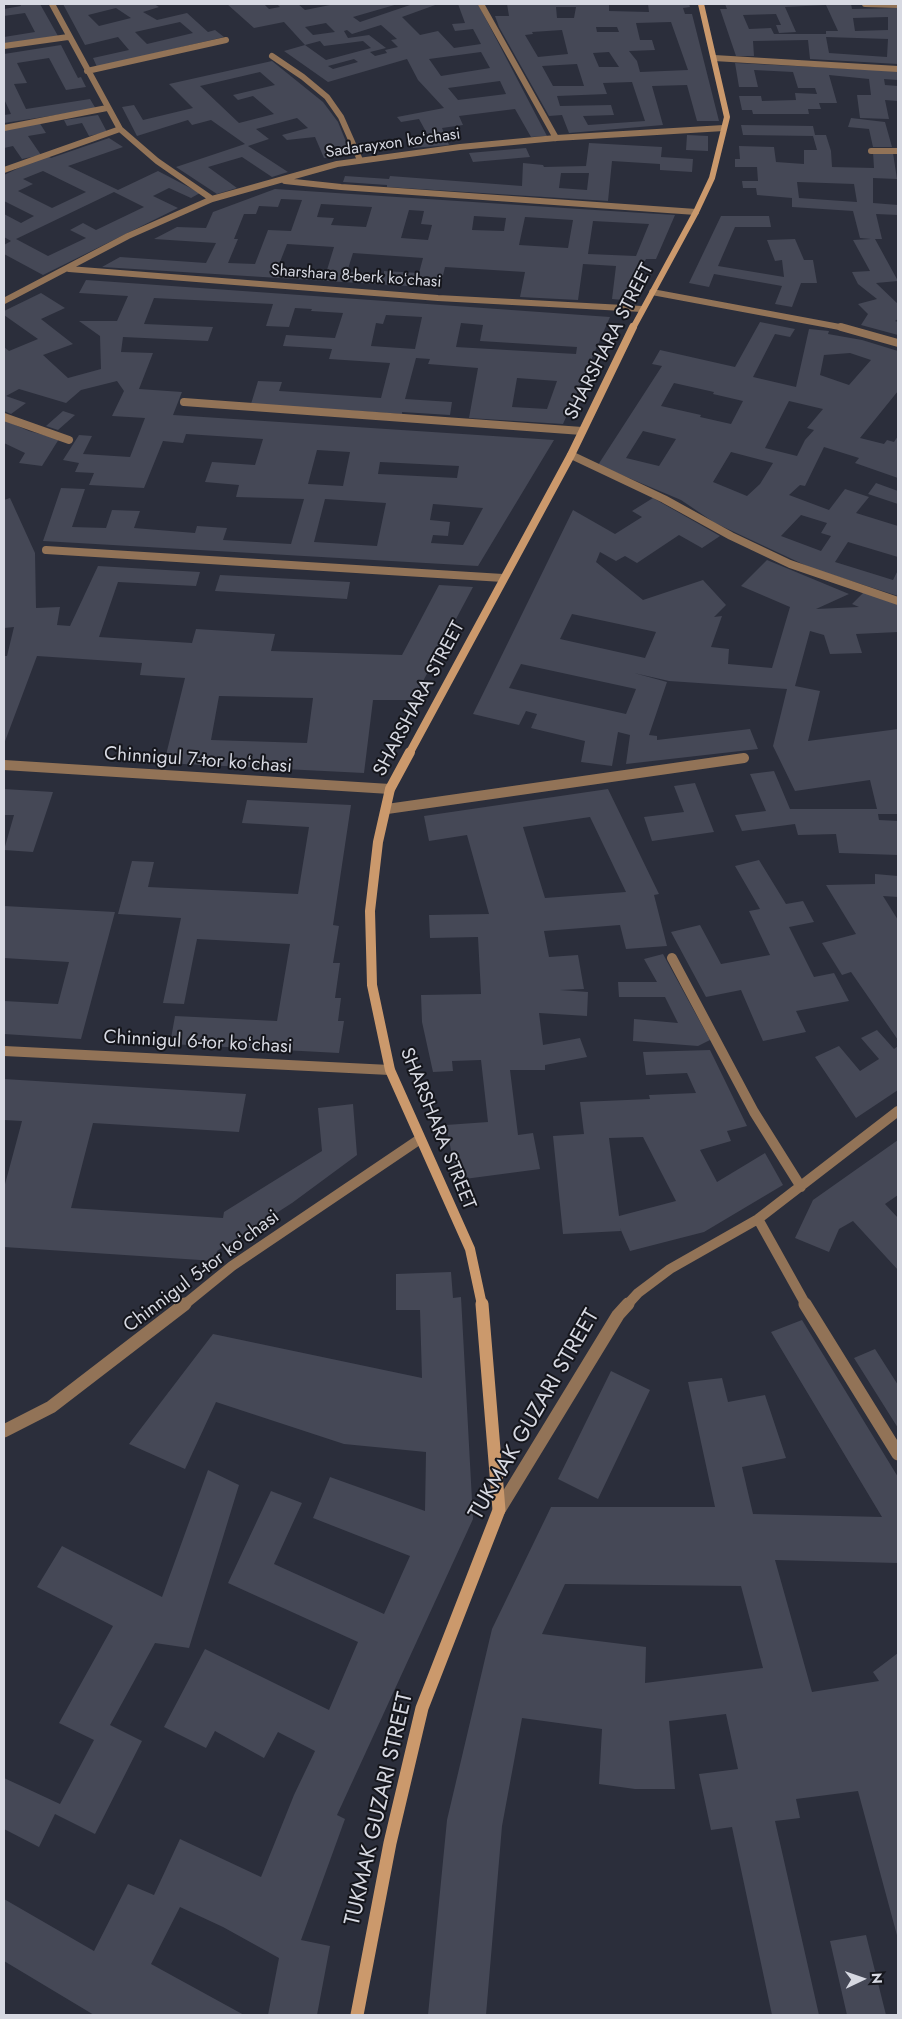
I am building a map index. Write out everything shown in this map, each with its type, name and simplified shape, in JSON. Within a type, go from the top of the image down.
[{"type":"street","points":[[52,4],[86,72],[120,129],[157,161],[212,199]]},
{"type":"street","points":[[481,4],[556,138]]},
{"type":"street","name":"SHARSHARA STREET","points":[[499,1510],[481,1295],[470,1249],[390,1070],[372,985],[370,911],[378,842],[390,789],[571,456],[642,309],[696,212],[712,178],[727,116],[726,104],[700,4]]},
{"type":"street","points":[[864,4],[898,4]]},
{"type":"street","points":[[4,46],[68,37]]},
{"type":"street","points":[[86,72],[226,40]]},
{"type":"street","points":[[272,56],[303,77],[327,97],[341,117],[360,160]]},
{"type":"street","points":[[714,58],[898,69]]},
{"type":"street","points":[[4,128],[107,108]]},
{"type":"street","name":"Sadarayxon koʻchasi","points":[[4,300],[68,269],[128,236],[212,199],[312,170],[360,160],[460,147],[556,138],[724,128]]},
{"type":"street","points":[[4,170],[120,129]]},
{"type":"street","points":[[871,151],[898,151]]},
{"type":"street","points":[[282,180],[341,187],[696,212]]},
{"type":"street","name":"Sharshara 8-berk koʻchasi","points":[[68,269],[438,298],[642,309]]},
{"type":"street","points":[[652,292],[833,325],[898,343]]},
{"type":"street","points":[[184,402],[582,431]]},
{"type":"street","points":[[4,416],[69,440]]},
{"type":"street","points":[[571,456],[664,499],[730,536],[790,564],[898,601]]},
{"type":"street","points":[[46,550],[504,578]]},
{"type":"street","points":[[387,809],[744,758]]},
{"type":"street","name":"Chinnigul 7-tor koʻchasi","points":[[4,765],[390,789]]},
{"type":"street","points":[[672,958],[754,1112],[801,1187]]},
{"type":"street","name":"Chinnigul 6-tor koʻchasi","points":[[4,1051],[390,1070]]},
{"type":"street","name":"TUKMAK GUZARI STREET","points":[[357,2015],[390,1843],[422,1708],[499,1510],[601,1342],[638,1293],[670,1269],[758,1219],[898,1111]]},
{"type":"street","name":"Chinnigul 5-tor koʻchasi","points":[[4,1430],[51,1407],[135,1344],[232,1266],[420,1139]]},
{"type":"street","points":[[758,1219],[791,1281],[898,1454]]},
{"type":"building","points":[[20,4],[40,4],[58,36],[4,44],[4,37],[35,32],[25,13],[4,16],[4,9],[21,6]]},
{"type":"building","points":[[63,4],[154,4],[159,7],[143,12],[157,20],[187,13],[208,32],[215,30],[224,37],[97,67],[93,58],[129,50],[118,37],[85,45]],"holes":[[[116,8],[131,18],[99,26],[88,15]],[[180,22],[193,33],[147,44],[135,32]]]},
{"type":"building","points":[[227,4],[264,4],[269,9],[280,7],[277,4],[298,4],[305,10],[335,4],[398,4],[353,17],[360,22],[413,4],[438,4],[402,17],[420,35],[438,31],[454,48],[481,44],[473,29],[455,31],[452,24],[465,23],[458,4],[478,4],[547,136],[531,137],[515,109],[459,116],[463,125],[442,128],[449,145],[413,148],[411,141],[430,139],[419,119],[401,122],[397,117],[444,108],[418,80],[407,59],[328,82],[284,51],[305,45],[284,22],[254,28]],"holes":[[[326,23],[335,32],[313,35],[305,27]],[[381,25],[397,39],[391,40],[398,47],[385,50],[387,53],[375,56],[370,52],[386,48],[369,35],[348,38],[344,31],[347,30],[352,34]],[[320,41],[324,46],[363,41],[371,48],[326,60],[305,45]],[[481,52],[490,68],[441,76],[429,59]],[[354,59],[358,62],[333,69],[328,66]],[[500,81],[506,94],[458,100],[448,88]]]},
{"type":"building","points":[[507,4],[609,4],[609,11],[649,12],[648,4],[689,4],[690,7],[683,8],[685,14],[692,14],[719,121],[697,121],[687,85],[652,86],[663,125],[569,133],[562,115],[549,116],[499,27],[495,16],[509,16]],"holes":[[[556,7],[576,7],[574,18],[557,18]],[[671,22],[688,70],[640,72],[637,61],[629,51],[655,50],[652,40],[640,40],[636,23]],[[596,27],[617,27],[619,32],[597,32]],[[562,30],[568,54],[538,57],[525,35],[533,34],[532,32]],[[609,52],[619,67],[599,67],[593,53]],[[577,64],[584,86],[553,86],[542,66]],[[632,82],[645,121],[588,125],[583,116],[614,115],[611,105],[560,106],[557,96],[607,94],[603,83]]]},
{"type":"building","points":[[725,4],[851,4],[852,9],[898,8],[898,64],[810,59],[808,40],[753,41],[754,56],[736,56],[720,9],[727,9]],"holes":[[[826,5],[838,31],[826,31],[826,34],[774,34],[771,28],[749,29],[743,15],[776,14],[781,25],[776,25],[779,33],[796,32],[785,7]],[[888,17],[888,30],[855,31],[853,18]],[[826,37],[888,39],[887,57],[829,53]]]},
{"type":"building","points":[[61,45],[78,78],[81,77],[86,87],[66,90],[49,58],[17,63],[27,83],[14,84],[26,109],[90,99],[96,109],[4,123],[4,115],[11,114],[4,99],[4,54]]},
{"type":"building","points":[[272,61],[323,102],[338,122],[351,154],[324,158],[315,137],[287,140],[282,135],[308,128],[297,118],[256,129],[269,139],[248,146],[288,172],[272,177],[242,157],[208,167],[237,188],[217,194],[176,167],[245,144],[211,120],[192,125],[188,120],[137,136],[122,107],[134,105],[143,120],[193,108],[169,84]],"holes":[[[260,72],[275,85],[233,95],[238,100],[253,96],[274,114],[239,123],[200,86]]]},
{"type":"building","points":[[735,63],[897,71],[898,80],[884,79],[885,85],[898,86],[898,101],[885,100],[889,119],[860,118],[857,95],[871,95],[869,79],[829,75],[837,103],[819,103],[821,109],[808,109],[809,114],[753,114],[752,110],[742,110],[739,96],[761,96],[762,101],[796,100],[795,93],[817,94],[815,88],[798,88],[793,72],[754,70],[758,87],[739,87]]},
{"type":"building","points":[[98,115],[107,132],[89,136],[82,123],[67,126],[64,120]]},
{"type":"building","points":[[851,118],[885,122],[892,147],[873,147],[869,129],[848,127]]},
{"type":"building","points":[[39,122],[46,133],[28,136],[41,155],[22,159],[13,146],[4,148],[4,130]]},
{"type":"building","points":[[741,125],[813,126],[815,135],[826,135],[831,151],[832,167],[874,168],[873,152],[893,153],[897,179],[873,178],[873,203],[898,205],[898,215],[876,214],[882,239],[875,239],[898,281],[876,283],[898,304],[898,319],[895,321],[898,322],[898,335],[861,325],[868,314],[858,304],[877,299],[858,284],[852,272],[870,271],[853,240],[871,239],[860,238],[853,211],[792,207],[792,198],[757,195],[756,188],[743,188],[742,181],[758,181],[757,167],[735,167],[735,159],[740,159],[739,146],[774,147],[776,162],[804,164],[804,150],[817,150],[813,136],[743,135]],"holes":[[[797,182],[854,184],[857,202],[799,198]]]},
{"type":"building","points":[[687,135],[708,136],[708,151],[686,150]]},
{"type":"building","points":[[109,138],[123,147],[68,166],[118,190],[158,171],[200,193],[191,198],[169,188],[153,196],[178,208],[43,275],[4,254],[4,245],[11,241],[4,237],[4,214],[21,223],[34,216],[4,201],[4,175],[46,155],[51,158]],"holes":[[[43,171],[86,192],[52,208],[18,191],[33,184],[23,179]],[[114,192],[144,207],[96,230],[83,223],[70,230],[86,238],[48,256],[16,239]]]},
{"type":"building","points":[[589,143],[662,147],[661,157],[693,159],[692,172],[660,170],[660,164],[612,161],[608,201],[387,187],[387,185],[343,182],[345,176],[389,179],[390,176],[522,186],[523,163],[543,165],[544,167],[586,166]],"holes":[[[561,173],[589,173],[587,190],[559,188]]]},
{"type":"building","points":[[526,148],[530,157],[473,162],[469,153]]},
{"type":"building","points":[[275,189],[675,215],[656,259],[646,259],[623,300],[612,299],[616,266],[583,264],[578,300],[520,297],[525,272],[445,267],[440,288],[102,267],[120,257],[206,263],[216,243],[154,239],[177,227],[206,228],[213,212]],"holes":[[[281,199],[302,200],[291,231],[268,230],[255,264],[228,263],[238,239],[234,239],[244,214],[256,214],[259,206],[278,207]],[[321,204],[372,207],[366,227],[331,225],[334,218],[317,217]],[[409,210],[424,211],[421,224],[432,225],[428,240],[401,238]],[[474,216],[506,218],[504,231],[472,230]],[[525,217],[573,220],[568,248],[519,245]],[[593,221],[649,224],[636,256],[588,254]],[[287,244],[334,247],[327,270],[278,267]],[[353,253],[423,258],[419,273],[384,271],[384,274],[347,272]]]},
{"type":"building","points":[[721,216],[769,216],[771,227],[735,227],[718,266],[784,277],[782,260],[775,261],[767,240],[795,239],[804,260],[813,260],[817,283],[801,283],[792,307],[775,304],[782,286],[714,274],[709,287],[689,283]]},
{"type":"building","points":[[86,280],[610,317],[563,424],[469,418],[478,368],[428,364],[430,359],[416,358],[405,399],[452,402],[450,415],[402,412],[402,414],[251,404],[258,381],[282,382],[279,391],[381,398],[390,363],[329,359],[332,349],[283,346],[286,335],[335,338],[343,313],[295,308],[289,327],[266,326],[273,304],[154,298],[144,324],[213,327],[208,341],[123,337],[121,352],[153,353],[139,389],[182,392],[173,415],[554,440],[478,566],[43,541],[61,488],[85,489],[72,527],[106,528],[112,510],[140,511],[134,528],[195,533],[197,526],[227,528],[223,540],[291,544],[304,499],[236,497],[239,485],[205,482],[212,462],[255,465],[263,439],[186,434],[183,443],[163,441],[144,488],[89,485],[94,473],[75,472],[79,463],[63,460],[79,435],[92,436],[83,454],[130,457],[145,418],[112,416],[124,391],[117,381],[81,390],[66,403],[19,389],[6,396],[26,403],[11,414],[4,411],[4,347],[9,351],[38,339],[4,315],[4,311],[41,293],[65,308],[41,319],[73,344],[43,355],[68,378],[101,369],[100,336],[79,321],[117,321],[128,296],[79,293]],"holes":[[[386,315],[422,317],[415,349],[371,346],[376,323],[383,324]],[[461,323],[483,325],[480,341],[577,347],[576,354],[456,347]],[[517,378],[557,381],[547,409],[512,407]],[[317,450],[350,452],[343,486],[308,484]],[[380,462],[459,466],[457,478],[378,474]],[[325,499],[386,503],[377,546],[314,542]],[[433,504],[483,508],[463,545],[431,543],[433,535],[448,536],[450,522],[430,520]]]},
{"type":"building","points":[[760,322],[795,329],[790,337],[775,334],[753,377],[796,387],[809,329],[829,331],[828,334],[862,340],[898,351],[898,391],[860,438],[884,444],[887,440],[894,442],[898,436],[898,478],[855,463],[859,458],[824,447],[805,486],[800,485],[789,495],[829,510],[845,489],[869,497],[856,513],[898,526],[898,557],[848,542],[835,562],[893,580],[898,570],[898,596],[811,568],[715,523],[681,500],[598,465],[662,366],[652,364],[660,350],[735,367]],"holes":[[[850,353],[871,360],[849,385],[820,375],[824,355]],[[674,383],[743,401],[731,424],[700,417],[701,415],[661,406]],[[789,401],[823,409],[807,428],[814,430],[805,440],[797,456],[765,448]],[[643,431],[676,439],[659,466],[626,458]],[[731,452],[773,463],[760,484],[747,496],[713,482]],[[801,515],[827,523],[821,533],[831,536],[821,551],[781,536]]]},
{"type":"building","points":[[63,411],[75,415],[58,430],[46,426]]},
{"type":"building","points":[[4,420],[29,431],[59,439],[42,466],[19,463],[25,453],[4,443]]},
{"type":"building","points":[[876,483],[898,491],[898,504],[868,494]]},
{"type":"building","points":[[10,498],[35,553],[36,608],[60,607],[57,625],[70,626],[98,566],[200,572],[196,586],[118,582],[99,637],[192,643],[196,629],[275,634],[271,651],[402,655],[439,585],[473,587],[413,700],[373,700],[364,773],[164,763],[185,678],[140,675],[142,663],[37,656],[4,744],[4,656],[7,656],[14,627],[4,628],[4,500]],"holes":[[[219,696],[313,698],[307,743],[211,740]]]},
{"type":"building","points":[[653,498],[720,536],[702,548],[679,535],[637,563],[625,556],[616,561],[600,552],[596,562],[643,600],[703,580],[726,605],[714,617],[722,616],[711,647],[729,649],[728,664],[772,668],[790,607],[741,586],[767,560],[849,594],[816,609],[859,607],[852,604],[866,590],[898,605],[898,632],[856,634],[862,653],[830,654],[824,635],[810,631],[795,686],[820,691],[808,741],[898,729],[898,814],[878,814],[879,820],[898,821],[898,855],[839,853],[836,834],[798,835],[795,824],[742,831],[735,815],[766,811],[750,774],[774,771],[790,809],[877,809],[870,780],[795,791],[773,746],[787,689],[669,681],[634,673],[667,682],[649,735],[657,736],[657,740],[750,729],[758,749],[626,764],[630,735],[618,732],[612,766],[581,762],[585,741],[531,728],[537,714],[526,711],[519,725],[473,714],[573,510],[615,534],[642,517],[632,511]],"holes":[[[572,614],[656,632],[645,658],[560,639]],[[521,664],[636,689],[626,714],[509,688]]]},
{"type":"building","points":[[220,575],[350,582],[347,599],[215,591]]},
{"type":"building","points":[[695,783],[714,832],[652,841],[644,817],[684,812],[674,786]]},
{"type":"building","points":[[4,789],[53,792],[33,852],[4,850],[14,815],[4,815]]},
{"type":"building","points":[[608,789],[659,894],[654,895],[667,946],[626,949],[620,925],[544,931],[549,957],[578,955],[584,989],[560,990],[588,992],[587,1016],[539,1013],[543,1045],[580,1038],[587,1057],[545,1065],[545,1070],[510,1070],[518,1135],[533,1133],[540,1169],[457,1180],[446,1125],[488,1122],[481,1060],[452,1061],[453,1071],[433,1072],[422,1022],[421,995],[481,994],[478,937],[430,938],[429,915],[489,914],[467,835],[429,841],[424,816]],"holes":[[[590,817],[626,892],[545,898],[523,827]]]},
{"type":"building","points":[[247,800],[351,805],[333,925],[339,926],[333,963],[340,963],[335,998],[341,998],[338,1021],[344,1021],[339,1053],[170,1044],[175,1016],[277,1021],[290,944],[197,939],[184,1004],[163,1003],[181,918],[118,914],[132,861],[154,862],[148,887],[298,894],[309,827],[242,823]]},
{"type":"building","points":[[759,860],[786,904],[803,901],[814,922],[789,927],[814,977],[834,973],[849,1001],[796,1011],[806,1032],[763,1041],[741,990],[706,997],[671,932],[700,925],[721,964],[770,955],[749,911],[760,909],[735,866]]},
{"type":"building","points":[[875,874],[898,876],[898,897],[883,896],[898,920],[898,1040],[851,972],[842,975],[822,943],[856,934],[826,885],[875,884]]},
{"type":"building","points":[[4,906],[115,912],[81,1039],[4,1034],[4,1001],[58,1004],[69,962],[4,958]]},
{"type":"building","points":[[663,954],[710,1040],[698,1046],[633,1041],[634,1019],[678,1023],[665,997],[619,997],[618,982],[657,982],[644,959]]},
{"type":"building","points":[[877,1030],[894,1049],[898,1046],[898,1090],[856,1118],[815,1057],[839,1046],[860,1071],[879,1059],[861,1038]]},
{"type":"building","points":[[710,1050],[747,1126],[727,1131],[731,1141],[700,1150],[717,1182],[765,1153],[783,1185],[704,1232],[630,1251],[620,1228],[621,1231],[563,1234],[553,1136],[584,1134],[580,1102],[650,1099],[649,1095],[696,1093],[687,1073],[646,1075],[643,1052]],"holes":[[[643,1137],[676,1201],[619,1216],[609,1138]]]},
{"type":"building","points":[[4,1079],[246,1094],[239,1132],[93,1123],[71,1208],[223,1218],[224,1212],[322,1151],[318,1108],[353,1104],[357,1155],[292,1203],[217,1251],[215,1261],[4,1247],[4,1188],[22,1121],[4,1120]]},
{"type":"building","points":[[898,1140],[898,1195],[885,1204],[898,1218],[898,1270],[853,1221],[839,1229],[829,1252],[795,1238],[813,1200]]},
{"type":"building","points":[[451,1272],[453,1298],[461,1297],[473,1519],[337,1815],[345,1819],[301,1940],[330,1946],[317,2015],[268,2015],[279,1958],[223,1927],[180,1907],[151,1964],[244,2015],[94,2015],[4,1961],[4,1899],[94,1951],[128,1884],[154,1895],[180,1839],[261,1877],[294,1795],[315,1751],[278,1732],[264,1758],[215,1731],[206,1748],[164,1727],[205,1649],[329,1710],[358,1642],[228,1583],[271,1491],[302,1503],[274,1564],[384,1614],[410,1556],[313,1518],[330,1477],[425,1511],[426,1452],[344,1444],[216,1402],[185,1469],[129,1444],[213,1334],[422,1378],[420,1310],[396,1310],[396,1274]]},
{"type":"building","points":[[802,1320],[898,1477],[898,1563],[775,1560],[812,1692],[879,1681],[873,1672],[898,1653],[898,1939],[858,1791],[796,1799],[800,1818],[775,1821],[819,2015],[772,2015],[732,1827],[711,1830],[699,1774],[738,1769],[726,1714],[669,1721],[675,1789],[635,1789],[599,1784],[602,1729],[522,1718],[502,1826],[486,2015],[428,2015],[447,1820],[492,1629],[551,1507],[715,1507],[688,1382],[722,1378],[728,1402],[765,1395],[786,1458],[742,1467],[753,1514],[882,1517],[771,1332]],"holes":[[[565,1584],[741,1586],[763,1668],[645,1683],[646,1647],[542,1634]]]},
{"type":"building","points":[[875,1349],[898,1385],[898,1428],[854,1358]]},
{"type":"building","points":[[611,1371],[650,1390],[598,1499],[558,1479]]},
{"type":"building","points":[[208,1470],[239,1485],[189,1648],[155,1643],[110,1725],[142,1741],[95,1834],[55,1814],[39,1847],[4,1829],[4,1778],[60,1804],[94,1740],[59,1723],[113,1626],[37,1587],[62,1546],[162,1597]]},
{"type":"building","points":[[866,1935],[886,2015],[847,2015],[830,1941]]}]
